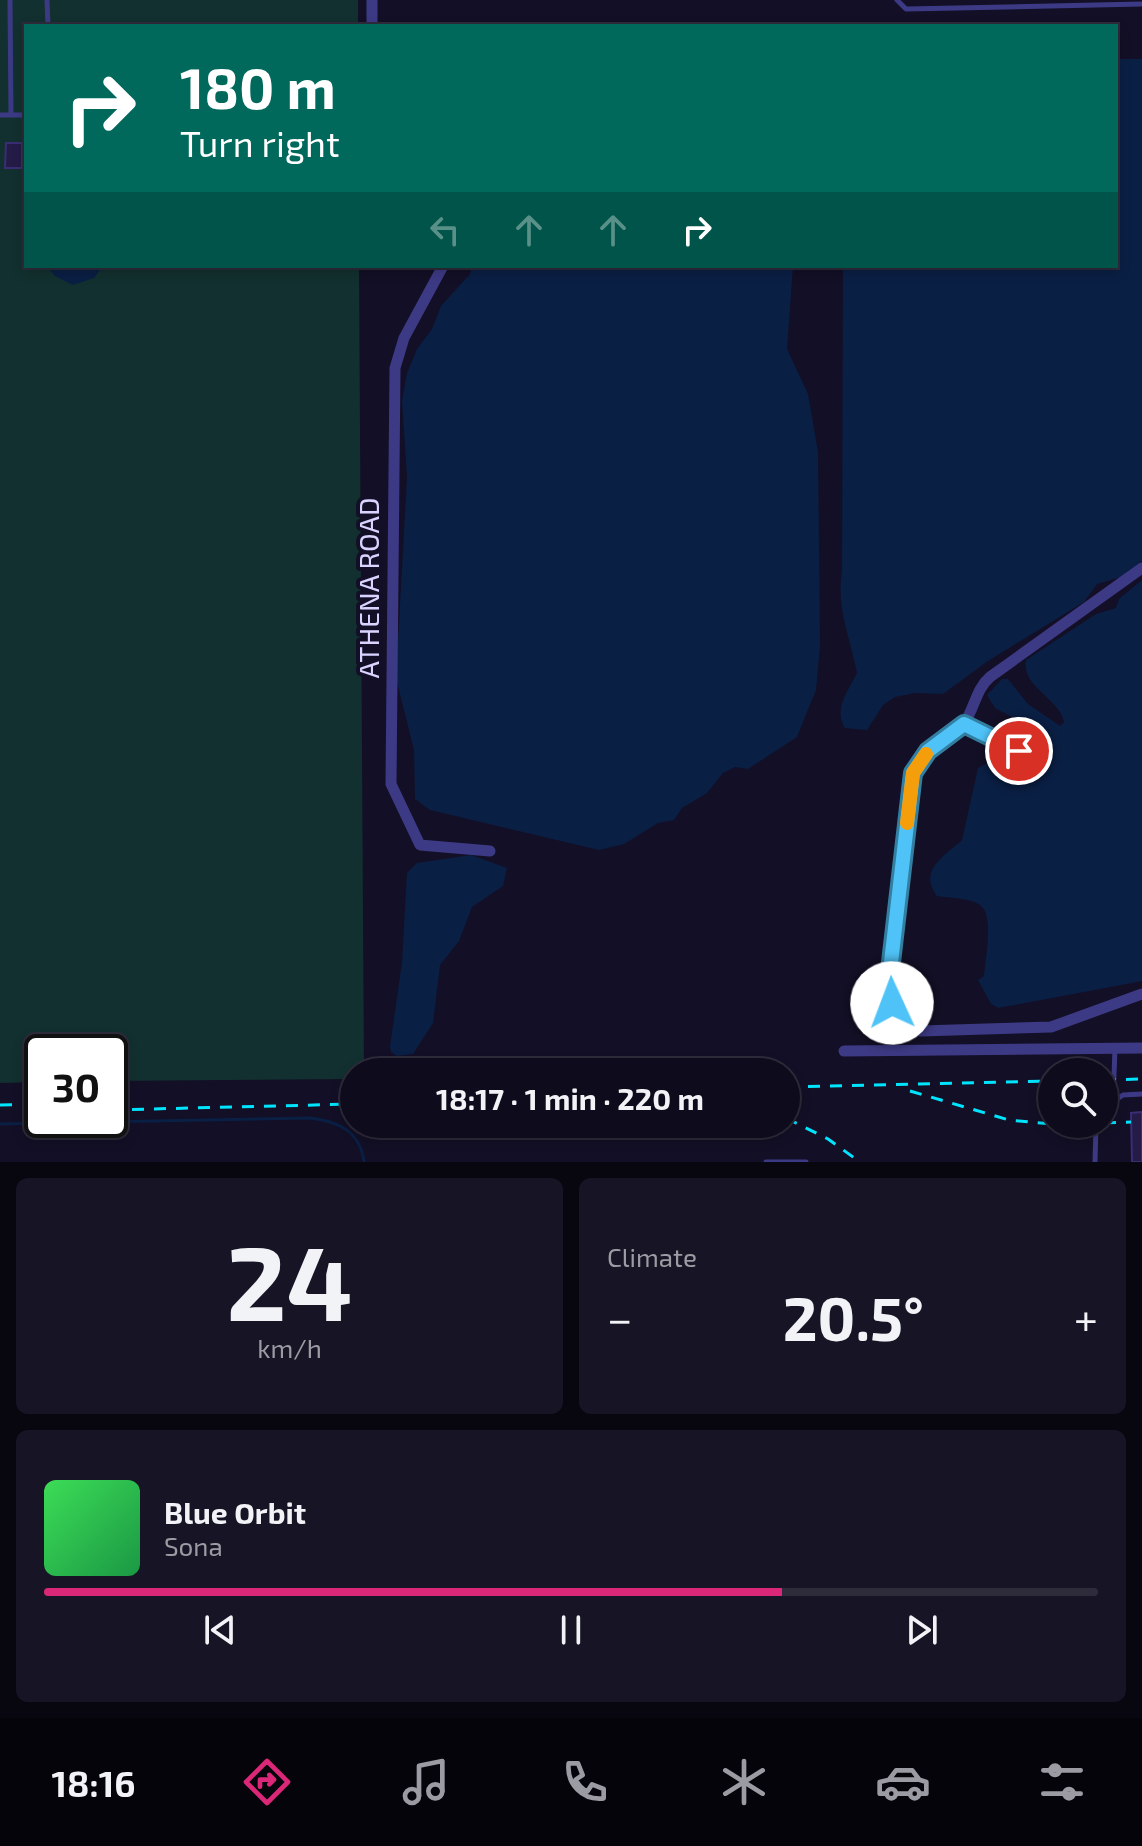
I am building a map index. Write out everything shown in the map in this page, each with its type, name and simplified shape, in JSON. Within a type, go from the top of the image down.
[{"type":"street","points":[[372,0],[372,24]]},
{"type":"street","name":"ATHENA ROAD","points":[[442,268],[404,338],[395,368],[391,784],[420,845],[490,851]]},
{"type":"street","points":[[1142,568],[990,677],[980,686],[964,724],[928,751],[913,773],[890,971],[892,1003],[899,1020],[921,1031],[1051,1027],[1142,994]]},
{"type":"street","points":[[844,1051],[1142,1048]]},
{"type":"lane","points":[[10,0],[11,115]]},
{"type":"lane","points":[[47,0],[48,24]]},
{"type":"lane","points":[[897,0],[906,9],[1142,4]]},
{"type":"lane","points":[[0,115],[24,115]]},
{"type":"lane","points":[[964,724],[1019,751]]},
{"type":"lane","points":[[1115,1048],[1115,1058]]},
{"type":"lane","points":[[1118,1098],[1123,1095],[1142,1094]]},
{"type":"lane","points":[[1095,1162],[1096,1138]]},
{"type":"lane","points":[[766,1162],[806,1162]]},
{"type":"green space","points":[[0,0],[358,0],[358,24],[24,24],[24,268],[359,268],[364,1058],[340,1058],[340,1079],[128,1081],[128,1034],[24,1034],[24,1082],[0,1083]]},
{"type":"water","points":[[1118,59],[1142,59],[1142,561],[1121,577],[1097,584],[1084,602],[988,661],[943,694],[915,693],[895,697],[883,705],[867,730],[845,728],[842,721],[841,707],[857,673],[841,597],[843,268],[1118,268]]},
{"type":"water","points":[[49,268],[102,268],[94,278],[73,285],[55,276]]},
{"type":"water","points":[[472,268],[793,268],[787,349],[808,394],[818,452],[820,646],[816,690],[797,737],[748,769],[735,767],[723,773],[707,793],[682,808],[674,820],[658,823],[624,844],[599,850],[430,810],[415,799],[414,750],[396,678],[407,477],[402,401],[407,373],[417,349],[432,329],[441,306],[470,274]]},
{"type":"water","points":[[1142,580],[1142,981],[998,1008],[991,1004],[978,980],[984,976],[987,950],[985,911],[972,901],[937,896],[930,878],[936,864],[962,840],[978,768],[1001,756],[1047,766],[1053,747],[1023,733],[1025,724],[995,708],[987,695],[1002,679],[1008,679],[1028,704],[1060,726],[1064,722],[1061,714],[1029,678],[1026,660],[1096,614],[1116,608],[1119,599]]},
{"type":"water","points":[[471,855],[507,868],[503,886],[472,907],[459,941],[440,965],[433,1023],[413,1054],[397,1056],[391,1052],[390,1046],[402,962],[407,873],[417,863]]},
{"type":"building","points":[[6,143],[22,143],[22,168],[5,168]]},
{"type":"building","points":[[914,984],[917,1001],[905,1003],[902,986]]},
{"type":"building","points":[[1142,1112],[1142,1162],[1132,1162],[1131,1113]]},
{"type":"waterway","points":[[0,1124],[311,1118],[331,1122],[346,1130],[358,1143],[364,1162]]},
{"type":"railway","points":[[1118,1080],[1142,1079]]},
{"type":"railway","points":[[800,1087],[1038,1081]]},
{"type":"railway","points":[[910,1091],[1009,1120],[1038,1123]]},
{"type":"railway","points":[[0,1105],[24,1104]]},
{"type":"railway","points":[[128,1110],[340,1104]]},
{"type":"railway","points":[[1118,1122],[1131,1122]]},
{"type":"railway","points":[[800,1125],[828,1139],[860,1162]]},
{"type":"slow traffic","points":[[907,823],[913,773],[926,754]]},
{"type":"route","points":[[892,1003],[890,971],[913,773],[928,751],[964,724],[1019,751]]}]
